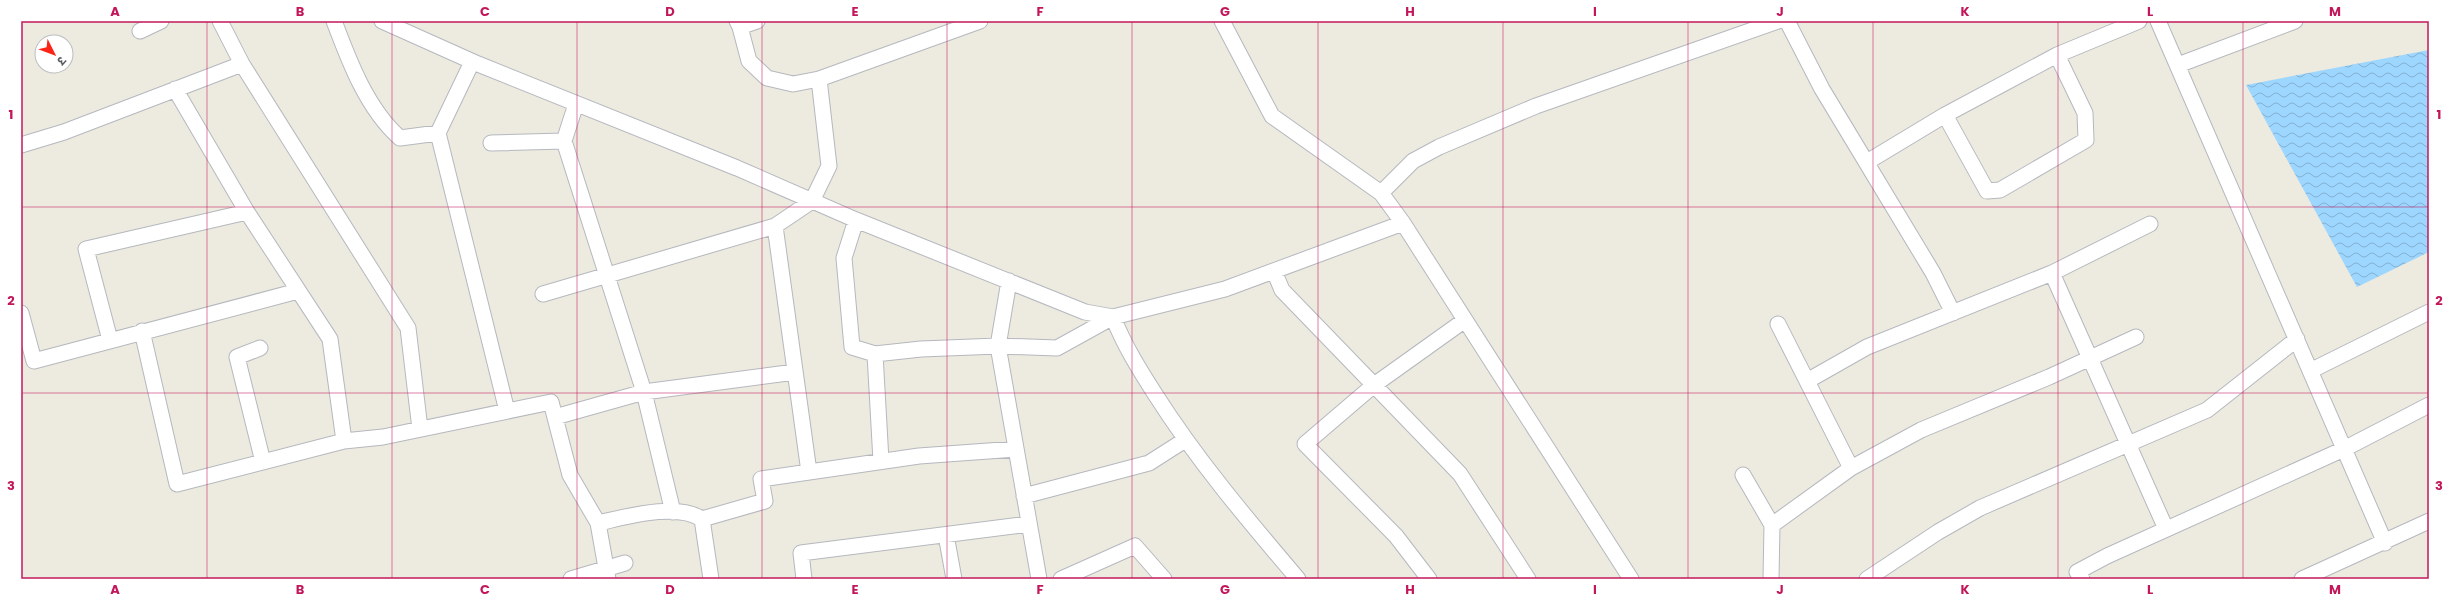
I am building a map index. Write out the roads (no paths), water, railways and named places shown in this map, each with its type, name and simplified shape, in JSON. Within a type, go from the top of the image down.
[{"type":"street","points":[[140,31],[161,21]]},
{"type":"street","points":[[220,21],[242,64],[408,328],[420,429]]},
{"type":"street","points":[[334,21],[346,52],[371,100],[388,128],[400,138],[438,134]]},
{"type":"street","points":[[382,21],[472,62],[856,220],[1085,312],[1113,317]]},
{"type":"street","points":[[757,21],[739,24],[749,61],[767,78],[793,84],[819,80],[973,22]]},
{"type":"street","points":[[1222,21],[1272,116],[1381,193],[1403,223],[1631,579]]},
{"type":"street","points":[[1381,193],[1413,161],[1439,147],[1536,106],[1778,21]]},
{"type":"street","points":[[1787,21],[1822,89],[1932,273],[1953,313]]},
{"type":"street","points":[[1867,162],[1945,115],[2057,55],[2139,21]]},
{"type":"street","points":[[2158,21],[2385,543]]},
{"type":"street","points":[[2178,65],[2295,21]]},
{"type":"street","points":[[1945,115],[1987,190],[2000,190],[2086,140],[2085,113],[2057,55]]},
{"type":"street","points":[[472,62],[438,134],[507,411]]},
{"type":"street","points":[[21,145],[64,132],[242,64]]},
{"type":"street","points":[[542,294],[775,226],[812,201],[829,166],[819,80]]},
{"type":"street","points":[[174,89],[247,212],[330,339],[344,441]]},
{"type":"street","points":[[576,104],[564,140],[608,274],[644,392],[673,512]]},
{"type":"street","points":[[491,143],[564,140]]},
{"type":"street","points":[[110,340],[86,249],[247,212]]},
{"type":"street","points":[[856,220],[844,258],[852,347],[874,354],[921,349],[998,346],[1057,348],[1113,317],[1225,289],[1403,223]]},
{"type":"street","points":[[1807,381],[1867,347],[2052,273],[2150,224]]},
{"type":"street","points":[[775,226],[809,472]]},
{"type":"street","points":[[1274,271],[1282,290],[1460,474],[1528,579]]},
{"type":"street","points":[[2052,273],[2166,529]]},
{"type":"street","points":[[1009,281],[998,346],[1039,579]]},
{"type":"street","points":[[21,313],[34,361],[142,331],[298,291]]},
{"type":"street","points":[[2310,371],[2429,312]]},
{"type":"street","points":[[1113,317],[1123,344],[1185,440],[1226,494],[1298,579]]},
{"type":"street","points":[[1429,579],[1396,536],[1305,444],[1374,385],[1465,320]]},
{"type":"street","points":[[1778,324],[1851,468]]},
{"type":"street","points":[[142,331],[177,484],[344,441],[383,437],[551,402],[570,475],[598,523],[606,574]]},
{"type":"street","points":[[1772,525],[1851,468],[1921,430],[2090,359],[2136,337]]},
{"type":"street","points":[[1867,579],[1884,575],[1938,532],[1980,508],[2207,410],[2297,339]]},
{"type":"street","points":[[260,348],[237,356],[263,462]]},
{"type":"street","points":[[874,354],[881,461]]},
{"type":"street","points":[[555,417],[644,392],[795,372]]},
{"type":"street","points":[[2075,577],[2166,529],[2344,449],[2429,405]]},
{"type":"street","points":[[1024,496],[1150,463],[1185,440]]},
{"type":"street","points":[[702,519],[765,501],[761,478],[919,456],[1016,449]]},
{"type":"street","points":[[1743,475],[1772,525],[1771,579]]},
{"type":"street","points":[[598,523],[658,512],[693,513],[702,519],[711,579]]},
{"type":"street","points":[[2302,579],[2385,543],[2429,521]]},
{"type":"street","points":[[804,579],[801,553],[1029,524]]},
{"type":"street","points":[[946,535],[954,579]]},
{"type":"street","points":[[1061,579],[1135,546],[1164,579]]},
{"type":"street","points":[[571,579],[606,574],[625,563]]},
{"type":"water","points":[[2429,50],[2429,252],[2357,287],[2246,85]]}]
